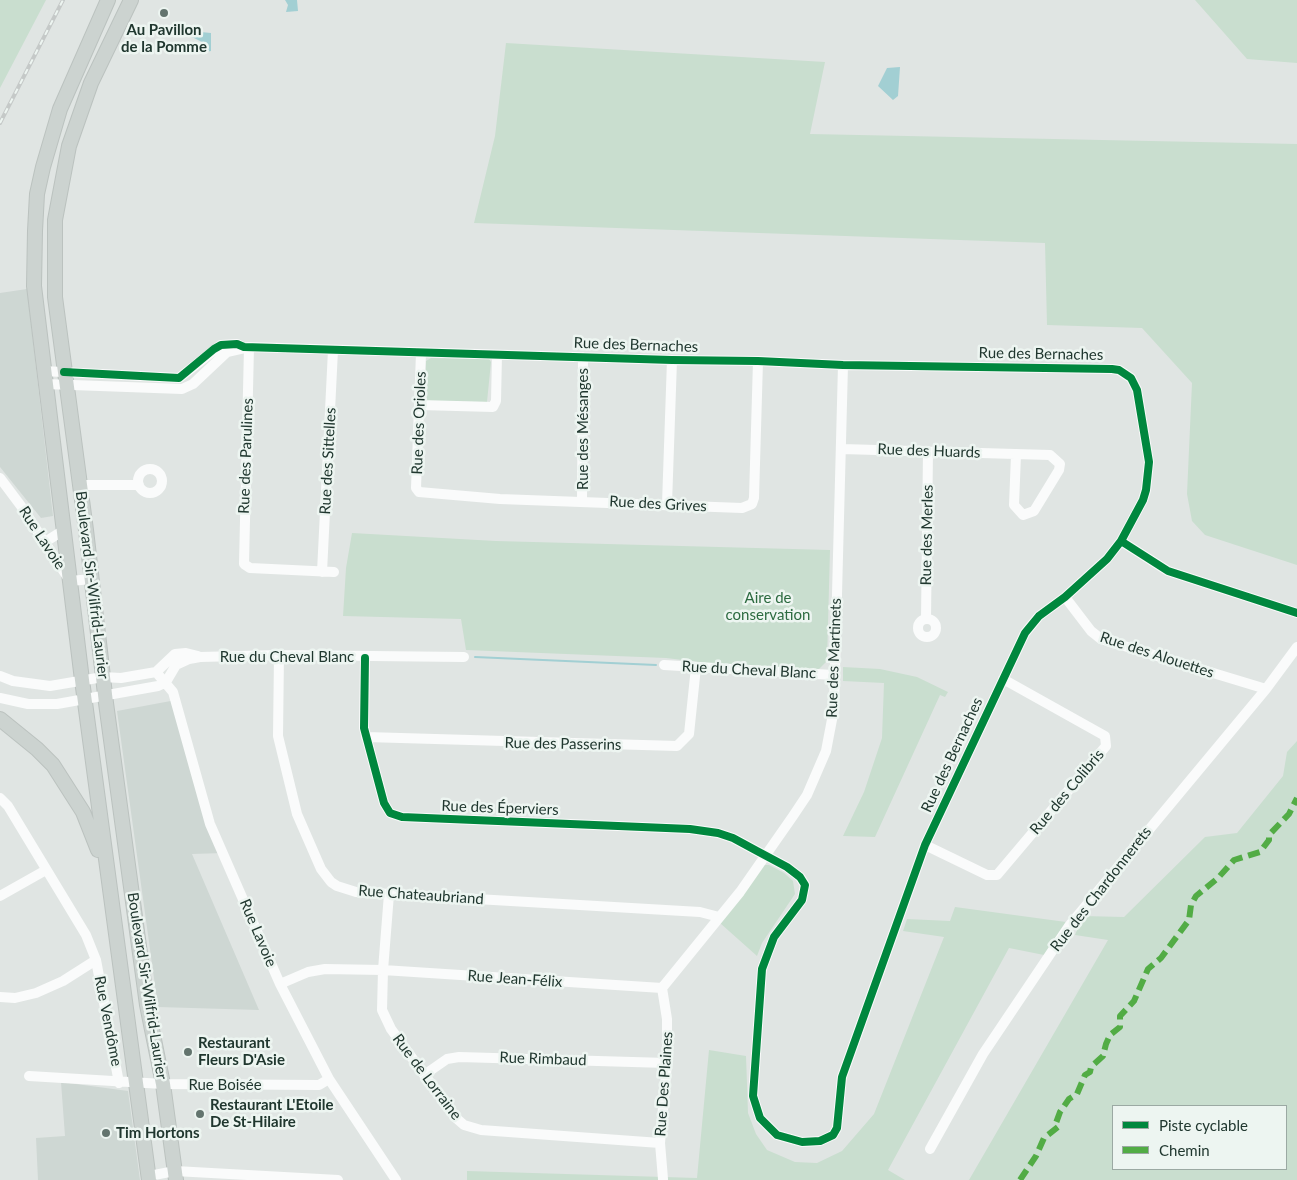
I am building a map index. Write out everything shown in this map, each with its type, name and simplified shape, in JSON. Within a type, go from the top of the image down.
[{"type":"main road","name":"Boulevard Sir-Wilfrid-Laurier","points":[[108,0],[60,109],[38,194],[34,286],[82,680],[110,897],[138,1084],[149,1178]]},
{"type":"main road","name":"Boulevard Sir-Wilfrid-Laurier","points":[[131,0],[81,109],[70,146],[58,196],[54,238],[55,297],[146,1005],[163,1084],[175,1176]]},
{"type":"main road","points":[[0,720],[37,748],[68,787],[93,835],[110,897]]},
{"type":"street","name":"Rue des Bernaches","points":[[65,379],[184,375],[221,345],[237,344],[247,347],[421,353],[758,361],[843,365],[1112,369],[1125,373],[1131,378],[1137,390],[1149,462],[1143,500],[1121,541],[1102,565],[1031,624],[1003,679],[925,845],[842,1077],[837,1128],[834,1135],[820,1142],[802,1142],[777,1135],[760,1118],[753,1096],[762,969],[770,946],[802,900],[805,892],[805,885],[800,877],[787,867],[764,855]]},
{"type":"street","name":"Rue des Bernaches","points":[[44,378],[187,388],[227,352],[247,347]]},
{"type":"street","name":"Rue des Parulines","points":[[247,347],[244,564],[250,568],[322,572]]},
{"type":"street","name":"Rue des Sittelles","points":[[322,572],[333,350]]},
{"type":"street","name":"Rue des Orioles","points":[[420,492],[416,488],[421,353]]},
{"type":"street","points":[[420,405],[493,407],[496,401],[497,354]]},
{"type":"street","name":"Rue des Mésanges","points":[[582,501],[583,357]]},
{"type":"street","points":[[667,504],[672,360]]},
{"type":"street","name":"Rue des Grives","points":[[420,492],[490,498],[742,508],[752,504],[754,498],[758,361]]},
{"type":"street","name":"Rue des Martinets","points":[[719,917],[740,892],[807,795],[819,772],[831,733],[834,710],[833,675],[842,449],[843,365]]},
{"type":"street","points":[[167,388],[168,377]]},
{"type":"street","name":"Rue des Huards","points":[[842,449],[928,451],[1050,455],[1060,464],[1058,470],[1034,511],[1023,514],[1014,505],[1016,454]]},
{"type":"street","name":"Rue des Merles","points":[[926,619],[928,451]]},
{"type":"street","name":"Rue Lavoie","points":[[0,478],[22,506],[70,581],[92,579]]},
{"type":"street","points":[[79,485],[139,485]]},
{"type":"street","points":[[45,542],[64,530]]},
{"type":"street","points":[[1121,541],[1168,571],[1297,613]]},
{"type":"street","points":[[322,572],[334,572]]},
{"type":"street","name":"Rue des Alouettes","points":[[1065,597],[1091,631],[1101,639],[1266,689]]},
{"type":"street","name":"Rue des Chardonnerets","points":[[930,1149],[983,1054],[1068,926],[1266,689],[1297,647]]},
{"type":"street","name":"Rue du Cheval Blanc","points":[[156,672],[175,654],[186,653],[200,657]]},
{"type":"street","name":"Rue du Cheval Blanc","points":[[166,682],[176,666],[189,659],[200,657],[279,655],[366,658],[464,657]]},
{"type":"street","name":"Rue Chateaubriand","points":[[279,655],[278,736],[297,814],[321,869],[331,882],[346,890],[389,894],[700,912],[719,917]]},
{"type":"street","name":"Rue des Éperviers","points":[[366,658],[364,728],[384,803],[390,813],[397,816],[697,830],[732,838],[764,855]]},
{"type":"street","name":"Rue du Cheval Blanc","points":[[664,665],[833,675]]},
{"type":"street","name":"Rue des Passerins","points":[[366,737],[677,746],[689,734],[696,667]]},
{"type":"street","points":[[0,676],[13,682],[50,686],[103,677],[121,678],[156,672]]},
{"type":"street","name":"Rue Lavoie","points":[[156,672],[166,682],[176,700],[210,824],[280,984],[330,1079],[392,1179]]},
{"type":"street","name":"Rue des Colibris","points":[[925,845],[987,875],[996,875],[1106,746],[1105,736],[1003,679]]},
{"type":"street","points":[[0,698],[28,704],[57,704],[158,686],[166,682]]},
{"type":"street","name":"Rue Vendôme","points":[[0,798],[8,806],[86,935],[96,960],[119,1083]]},
{"type":"street","points":[[0,896],[46,870]]},
{"type":"street","name":"Rue de Lorraine","points":[[389,894],[381,998],[386,1019],[456,1118],[471,1128],[481,1130],[660,1143]]},
{"type":"street","points":[[662,988],[719,917]]},
{"type":"street","name":"Rue Vendôme","points":[[0,997],[15,998],[36,993],[63,981],[96,960]]},
{"type":"street","name":"Rue Jean-Félix","points":[[280,984],[308,972],[325,969],[383,970],[662,988]]},
{"type":"street","name":"Rue Des Plaines","points":[[662,988],[667,1020],[660,1143],[663,1180]]},
{"type":"street","name":"Rue Rimbaud","points":[[424,1075],[447,1059],[460,1056],[666,1063]]},
{"type":"street","name":"Rue Boisée","points":[[29,1076],[138,1084],[319,1085],[330,1079]]},
{"type":"street","points":[[149,1178],[175,1176],[338,1180]]},
{"type":"shaded area","points":[[27,289],[53,516],[41,518],[0,467],[0,293]]},
{"type":"shaded area","points":[[176,700],[224,853],[192,854],[259,1010],[158,1007],[117,711]]},
{"type":"shaded area","points":[[61,1082],[128,1091],[140,1180],[38,1180],[36,1138],[65,1136]]},
{"type":"green space","points":[[0,0],[46,0],[0,88]]},
{"type":"green space","points":[[1195,0],[1297,0],[1297,63],[1247,59]]},
{"type":"green space","points":[[506,43],[825,62],[810,134],[1297,144],[1297,565],[1205,535],[1192,521],[1187,494],[1192,383],[1142,328],[1047,325],[1045,243],[474,223],[495,136]]},
{"type":"green space","points":[[431,358],[489,359],[491,362],[487,402],[427,401],[424,395],[426,361]]},
{"type":"green space","name":"Aire de conservation","points":[[352,533],[496,541],[830,550],[827,661],[819,669],[716,664],[666,658],[466,650],[461,619],[343,616],[346,568]]},
{"type":"green space","points":[[843,667],[880,669],[917,677],[948,692],[945,697],[940,695],[875,837],[843,836],[864,792],[882,738],[884,683],[843,681]]},
{"type":"green space","points":[[1297,741],[1297,1180],[969,1180],[1108,940],[1075,935],[1083,916],[1124,917],[1205,837],[1237,833],[1283,776],[1287,752]]},
{"type":"green space","points":[[763,865],[769,865],[784,873],[793,881],[795,894],[762,943],[757,956],[720,923]]},
{"type":"green space","points":[[955,907],[1066,922],[1044,955],[1009,948],[888,1170],[905,1180],[467,1180],[467,1171],[697,1178],[709,1050],[746,1056],[748,1113],[756,1134],[767,1150],[795,1162],[817,1163],[842,1151],[874,1114],[944,937],[903,931],[907,919],[950,921]]},
{"type":"water","points":[[285,0],[297,0],[298,11],[286,12],[288,5]]},
{"type":"water","points":[[190,31],[211,33],[211,51],[206,52],[206,44],[190,36]]},
{"type":"water","points":[[900,67],[898,96],[893,100],[878,86],[887,68]]},
{"type":"waterway","points":[[27,506],[32,512]]},
{"type":"waterway","points":[[475,657],[656,665]]},
{"type":"railway","points":[[0,123],[63,0]]},
{"type":"marked path","points":[[1020,1180],[1036,1156],[1044,1138],[1058,1127],[1056,1123],[1060,1112],[1069,1099],[1077,1094],[1085,1075],[1090,1072],[1091,1067],[1103,1056],[1110,1035],[1120,1027],[1120,1016],[1134,1001],[1148,969],[1161,958],[1189,920],[1191,905],[1196,896],[1218,878],[1234,860],[1260,852],[1269,840],[1269,835],[1289,814],[1297,798]]},
{"type":"cycle path","points":[[64,372],[179,378],[214,349],[221,345],[237,344],[244,347],[843,365],[1112,369],[1119,370],[1131,378],[1137,390],[1149,462],[1143,500],[1121,541],[1107,559],[1065,597],[1039,616],[1025,633],[925,845],[842,1077],[837,1128],[833,1135],[820,1141],[802,1142],[777,1135],[760,1118],[753,1096],[762,969],[774,937],[802,900],[805,885],[800,877],[787,867],[733,838],[718,833],[690,829],[402,817],[390,813],[384,803],[364,728],[365,658]]},
{"type":"cycle path","points":[[1121,541],[1168,571],[1297,613]]},
{"type":"place","name":"Au Pavillon de la Pomme","points":[[164,13]]},
{"type":"place","name":"Restaurant Fleurs D'Asie","points":[[188,1052]]},
{"type":"place","name":"Restaurant L'Etoile De St-Hilaire","points":[[200,1114]]},
{"type":"place","name":"Tim Hortons","points":[[106,1133]]}]
